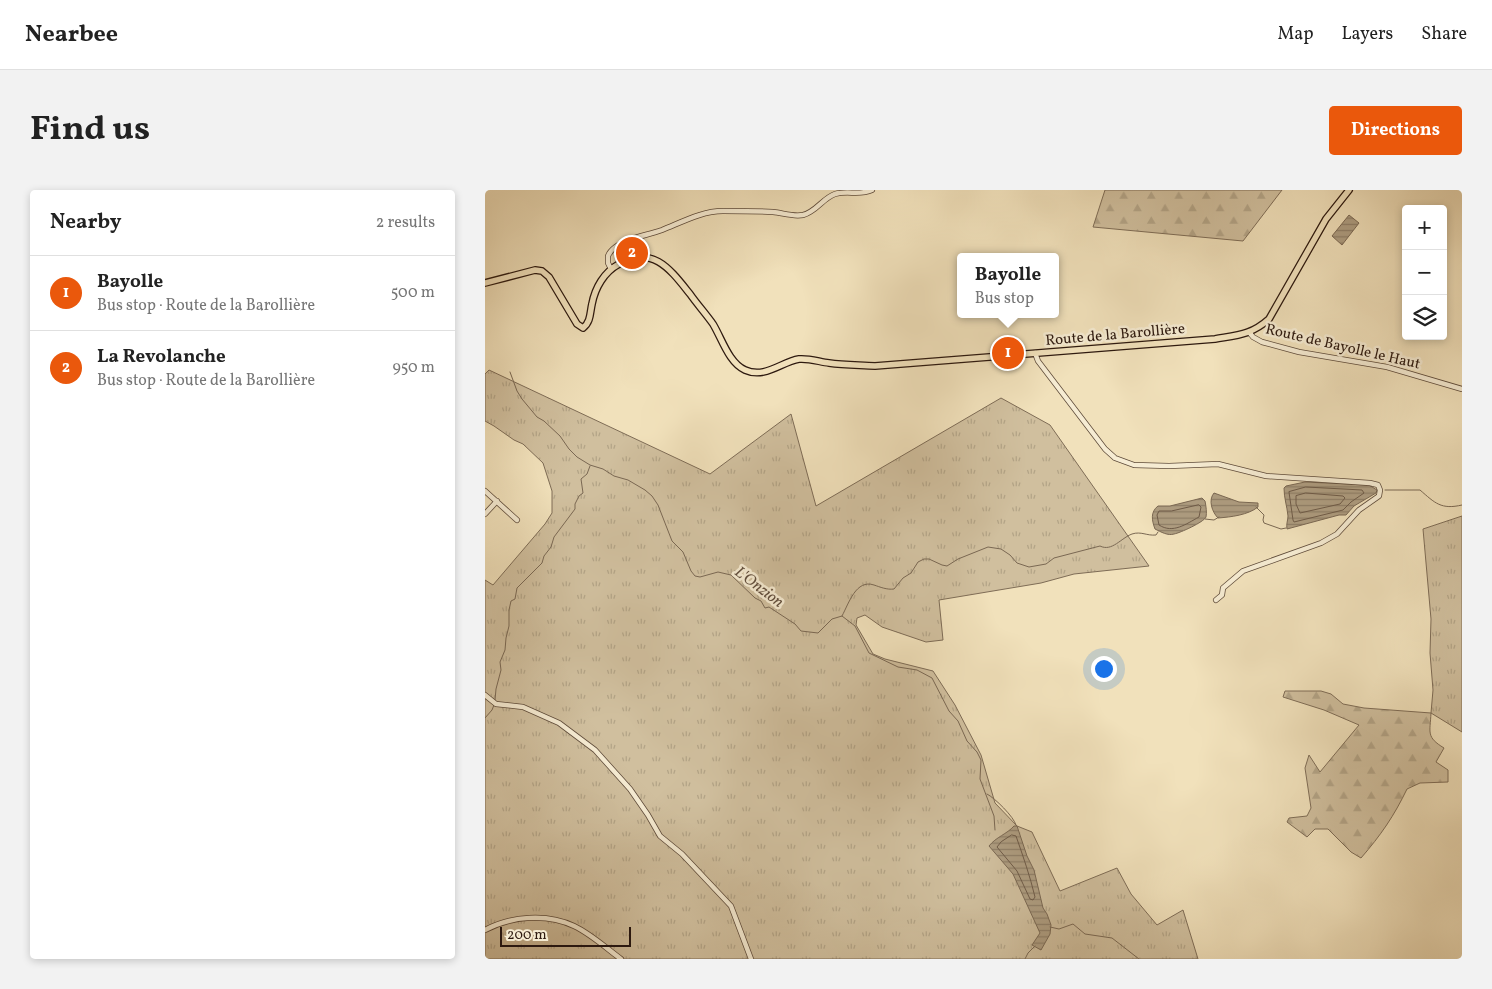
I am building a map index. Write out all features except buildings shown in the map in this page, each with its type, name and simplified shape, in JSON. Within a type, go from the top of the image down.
[{"type":"main road","name":"Route de la Barollière","points":[[611,269],[626,260],[647,257],[661,262],[676,276],[712,323],[736,365],[746,371],[758,373],[799,359],[831,364],[875,366],[1215,339],[1258,329],[1269,319],[1326,219],[1349,190]]},
{"type":"main road","points":[[485,283],[535,270],[546,273],[577,324],[583,328],[589,321],[596,290],[611,269]]},
{"type":"street","points":[[611,269],[608,263],[608,256],[614,248],[628,240],[659,231],[706,213],[724,211],[774,212],[793,216],[812,211],[824,199],[834,194],[844,191],[863,194],[872,190]]},
{"type":"street","name":"Route de Bayolle le Haut","points":[[1249,332],[1253,337],[1262,342],[1299,352],[1387,367],[1462,389]]},
{"type":"street","points":[[1035,353],[1083,421],[1105,449],[1115,458],[1135,465],[1218,464],[1266,476],[1378,485],[1380,490],[1379,496],[1359,510],[1337,534],[1321,543],[1243,571],[1223,588],[1222,595],[1216,600]]},
{"type":"street","points":[[485,491],[517,520]]},
{"type":"street","points":[[485,514],[497,502]]},
{"type":"street","points":[[485,695],[496,704],[523,707],[559,722],[595,750],[630,789],[648,814],[660,836],[685,857],[731,906],[751,959]]},
{"type":"street","points":[[485,930],[518,918],[560,921],[581,930],[621,959]]},
{"type":"green space","points":[[1105,190],[1282,190],[1243,241],[1093,227]]},
{"type":"green space","points":[[489,370],[710,474],[791,414],[816,506],[1001,398],[1050,425],[1149,566],[1074,574],[1041,583],[939,600],[943,640],[926,642],[882,627],[865,615],[857,618],[856,625],[873,654],[885,659],[933,671],[955,705],[981,755],[995,803],[1017,826],[1032,832],[1060,891],[1117,868],[1131,894],[1157,925],[1183,910],[1198,959],[485,959],[485,580],[493,585],[545,524],[552,513],[552,491],[543,463],[523,444],[485,421],[485,374]]},
{"type":"green space","points":[[1462,516],[1462,732],[1431,713],[1433,690],[1430,653],[1431,619],[1423,529]]},
{"type":"green space","points":[[1285,691],[1321,691],[1331,694],[1343,704],[1364,708],[1431,713],[1430,734],[1434,741],[1444,748],[1436,762],[1448,770],[1448,782],[1420,783],[1407,789],[1387,825],[1361,858],[1351,852],[1328,829],[1315,829],[1307,837],[1287,822],[1289,818],[1307,816],[1311,808],[1305,768],[1309,755],[1320,772],[1359,725],[1324,710],[1283,697]]},
{"type":"water","points":[[1349,215],[1359,223],[1342,245],[1332,236]]},
{"type":"water","points":[[1305,482],[1369,485],[1377,490],[1376,493],[1354,506],[1346,515],[1339,515],[1287,529],[1288,516],[1284,488]]},
{"type":"water","points":[[1214,493],[1239,502],[1258,503],[1258,507],[1244,514],[1218,518],[1211,506],[1211,499]]},
{"type":"water","points":[[1202,498],[1205,501],[1206,517],[1201,522],[1172,534],[1155,529],[1153,514],[1158,506],[1170,506]]},
{"type":"water","points":[[1014,826],[1017,826],[1034,870],[1043,908],[1051,925],[1050,934],[1041,950],[1032,945],[1040,933],[1013,874],[989,846]]},
{"type":"waterway","name":"L'Onzion","points":[[510,372],[522,399],[537,417],[560,436],[577,457],[614,476],[628,480],[652,496],[658,505],[672,541],[683,552],[695,576],[700,577],[718,572],[731,575],[755,598],[761,601],[765,608],[769,607],[795,624],[801,631],[818,633],[832,619],[842,616],[855,626],[869,653],[898,667],[917,670],[932,678],[949,711],[958,721],[967,741],[977,752],[981,760],[980,779],[994,816],[995,830]]},
{"type":"waterway","points":[[495,700],[501,670],[500,662],[505,650],[509,626],[511,601],[515,599],[517,588],[542,563],[554,537],[575,509],[575,504],[583,493],[581,479],[587,474],[590,466]]},
{"type":"waterway","points":[[1385,490],[1420,490],[1430,499],[1443,506],[1462,505]]},
{"type":"waterway","points":[[1256,507],[1264,515],[1264,523],[1281,529],[1286,528]]},
{"type":"waterway","points":[[1205,519],[1214,520],[1219,517]]},
{"type":"waterway","points":[[842,616],[850,599],[862,585],[868,584],[886,589],[894,589],[903,578],[911,573],[918,562],[924,559],[947,566],[958,559],[988,547],[1001,549],[1017,563],[1029,567],[1046,564],[1054,558],[1100,546],[1109,547],[1132,534],[1156,535],[1158,532]]},
{"type":"waterway","points":[[485,718],[494,705]]},
{"type":"waterway","name":"L'Onzion","points":[[987,794],[1004,808],[1016,825]]},
{"type":"waterway","points":[[1050,927],[1059,929],[1073,924],[1085,934],[1112,938],[1139,959]]},
{"type":"waterway","name":"L'Onzion","points":[[1025,959],[1035,946]]},
{"type":"place","name":"La Revolanche","points":[[632,253]]},
{"type":"place","name":"Bayolle","points":[[1008,353]]}]
